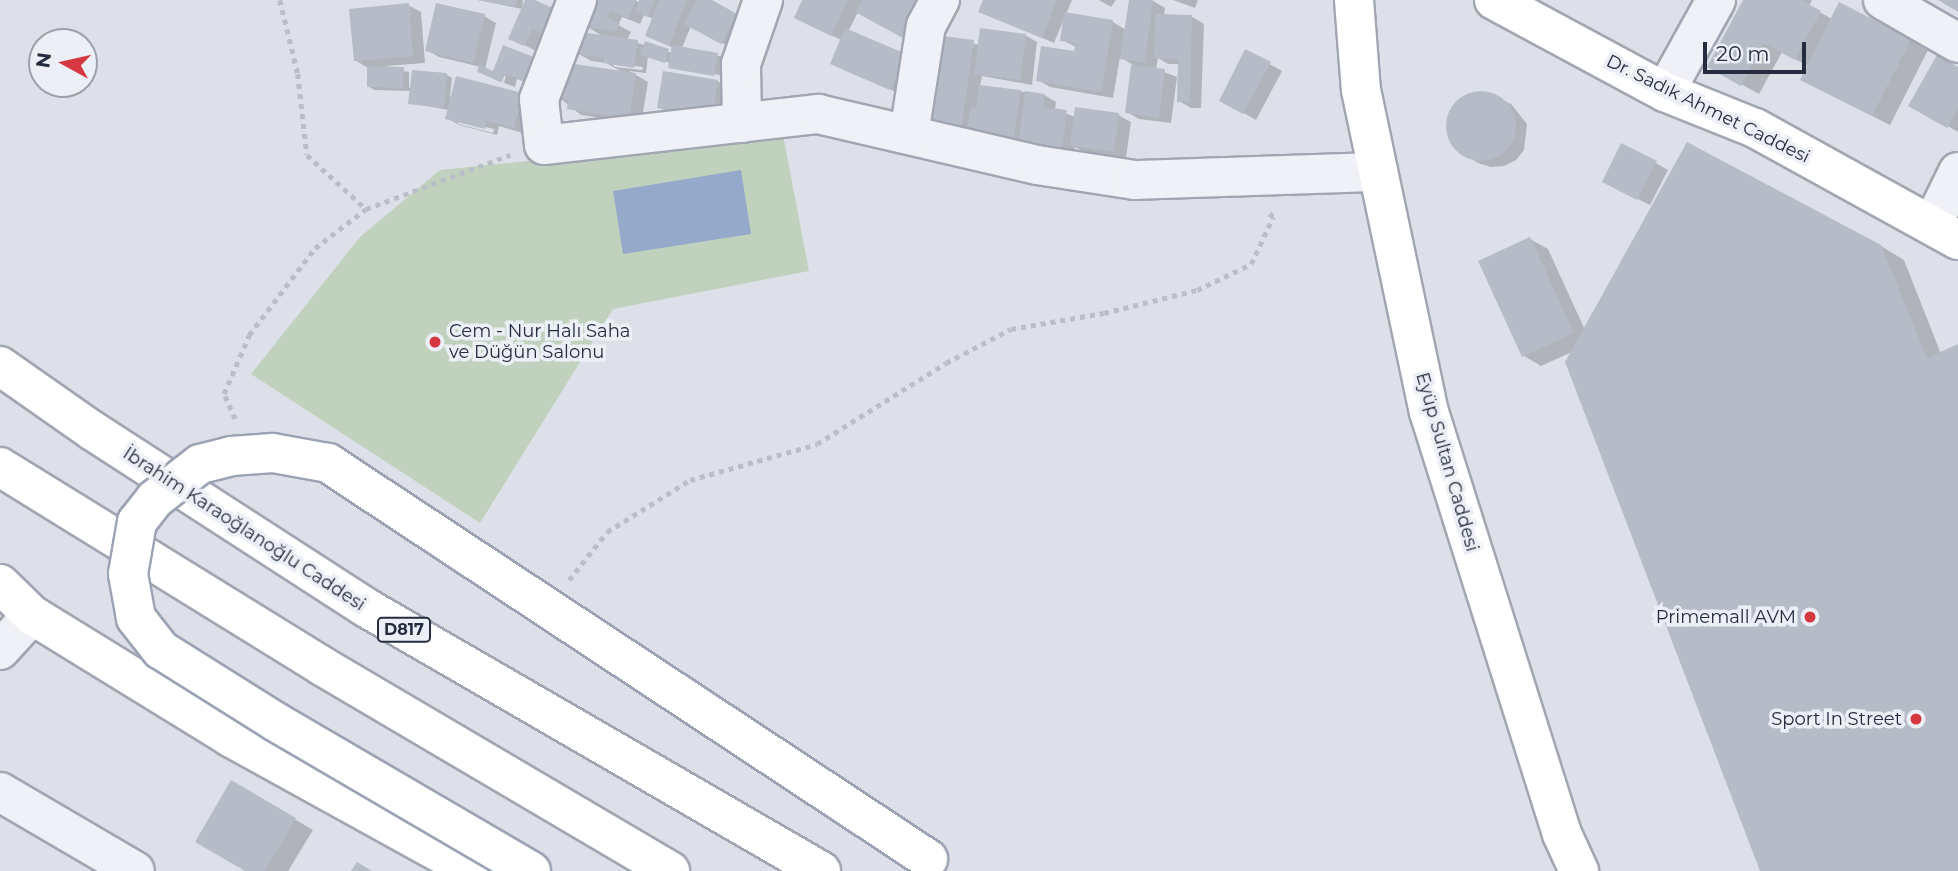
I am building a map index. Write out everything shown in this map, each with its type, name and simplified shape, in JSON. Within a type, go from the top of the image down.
[{"type":"main road","name":"Eyüp Sultan Caddesi","points":[[1354,0],[1361,90],[1429,412],[1562,834],[1579,871]]},
{"type":"main road","name":"Dr. Sadık Ahmet Caddesi","points":[[1494,0],[1665,92],[1755,128],[1945,232]]},
{"type":"main road","name":"İbrahim Karaoğlanoğlu Caddesi","points":[[0,366],[93,431],[365,607],[821,871]]},
{"type":"main road","points":[[531,871],[276,722],[161,650],[136,618],[128,574],[137,522],[155,499],[200,464],[252,454],[273,453],[328,463],[936,865]]},
{"type":"main road","points":[[0,467],[322,666],[670,871]]},
{"type":"main road","points":[[0,584],[32,615],[230,737],[473,871]]},
{"type":"street","points":[[577,0],[539,99],[544,145],[818,114],[1037,165],[1135,180],[1378,172]]},
{"type":"street","points":[[742,123],[741,64],[763,0]]},
{"type":"street","points":[[909,135],[926,26],[940,0]]},
{"type":"street","points":[[1665,92],[1716,0]]},
{"type":"street","points":[[1883,0],[1958,43]]},
{"type":"street","points":[[1945,232],[1958,172]]},
{"type":"street","points":[[0,650],[32,615]]},
{"type":"street","points":[[1,794],[135,871]]},
{"type":"path","points":[[280,0],[299,74],[307,155],[366,209]]},
{"type":"path","points":[[252,454],[224,394],[248,335],[315,248],[366,209],[473,167],[544,145]]},
{"type":"path","points":[[547,608],[607,532],[690,480],[817,444],[946,363],[1011,329],[1104,313],[1196,290],[1251,264],[1273,218],[1235,177]]},
{"type":"green space","name":"Cem - Nur Halı Saha ve Düğün Salonu","points":[[783,135],[809,271],[613,309],[480,523],[251,374],[360,237],[440,170]]},
{"type":"water","points":[[741,170],[751,234],[623,254],[613,191]]},
{"type":"building","points":[[477,0],[517,0],[516,7]]},
{"type":"building","points":[[525,0],[535,0],[564,13],[553,38],[532,29],[524,46],[508,39]]},
{"type":"building","points":[[596,0],[636,0],[628,19],[610,11],[607,17],[620,23],[616,32],[584,27]]},
{"type":"building","points":[[639,0],[655,0],[648,17],[635,12]]},
{"type":"building","points":[[659,0],[687,0],[669,46],[645,36]]},
{"type":"building","points":[[697,0],[712,0],[737,14],[721,44],[684,24]]},
{"type":"building","points":[[802,0],[848,0],[831,36],[794,18]]},
{"type":"building","points":[[862,0],[936,0],[912,43],[855,12]]},
{"type":"building","points":[[983,0],[1057,0],[1042,38],[978,12]]},
{"type":"building","points":[[1129,0],[1153,0],[1145,63],[1120,59]]},
{"type":"building","points":[[1743,0],[1801,0],[1821,11],[1795,60],[1763,43],[1741,86],[1707,67]]},
{"type":"building","points":[[1938,0],[1958,0],[1958,12]]},
{"type":"building","points":[[1839,2],[1911,39],[1872,116],[1800,80]]},
{"type":"building","points":[[409,3],[413,56],[354,61],[349,9]]},
{"type":"building","points":[[436,3],[485,14],[473,63],[425,51]]},
{"type":"building","points":[[1064,12],[1113,20],[1101,92],[1036,81],[1041,46],[1074,51],[1076,43],[1060,41]]},
{"type":"building","points":[[1155,14],[1192,15],[1190,102],[1177,102],[1178,59],[1154,58]]},
{"type":"building","points":[[845,28],[906,54],[890,90],[830,64]]},
{"type":"building","points":[[980,28],[1026,34],[1020,80],[974,74]]},
{"type":"building","points":[[581,32],[638,40],[634,68],[604,63],[604,58],[577,54]]},
{"type":"building","points":[[943,36],[974,40],[961,130],[921,124]]},
{"type":"building","points":[[645,41],[669,49],[665,63],[640,55]]},
{"type":"building","points":[[503,45],[549,63],[540,87],[505,74],[502,82],[477,72],[479,65],[493,71]]},
{"type":"building","points":[[672,45],[718,53],[714,76],[668,68]]},
{"type":"building","points":[[1245,49],[1271,62],[1243,114],[1219,101]]},
{"type":"building","points":[[1937,55],[1958,67],[1958,108],[1947,128],[1908,106]]},
{"type":"building","points":[[561,62],[636,73],[629,119],[567,109],[568,100],[556,98]]},
{"type":"building","points":[[1131,65],[1165,69],[1159,118],[1125,113]]},
{"type":"building","points":[[367,66],[404,67],[403,88],[367,87]]},
{"type":"building","points":[[412,70],[447,73],[444,108],[408,104]]},
{"type":"building","points":[[663,71],[718,80],[712,117],[657,108]]},
{"type":"building","points":[[456,76],[523,93],[514,128],[486,121],[485,129],[445,119]]},
{"type":"building","points":[[979,85],[1021,90],[1012,149],[966,134],[971,107],[976,107]]},
{"type":"building","points":[[1025,91],[1045,94],[1043,107],[1067,110],[1062,150],[1018,144]]},
{"type":"building","points":[[1481,91],[1506,101],[1516,126],[1506,151],[1481,161],[1456,151],[1446,126],[1456,101]]},
{"type":"building","points":[[1075,107],[1119,113],[1114,152],[1070,146]]},
{"type":"building","name":"Primemall AVM","points":[[1687,142],[1881,245],[1927,358],[1958,344],[1958,871],[1760,871],[1565,362]]},
{"type":"building","points":[[1621,143],[1657,161],[1637,200],[1602,182]]},
{"type":"building","points":[[1530,237],[1574,333],[1522,357],[1478,261]]},
{"type":"building","points":[[231,780],[296,818],[265,871],[245,871],[195,842]]},
{"type":"building","points":[[357,862],[372,871],[351,871]]},
{"type":"place","name":"Cem - Nur Halı Saha ve Düğün Salonu","points":[[435,342]]},
{"type":"place","name":"Primemall AVM","points":[[1810,617]]},
{"type":"place","name":"Sport In Street","points":[[1916,719]]}]
